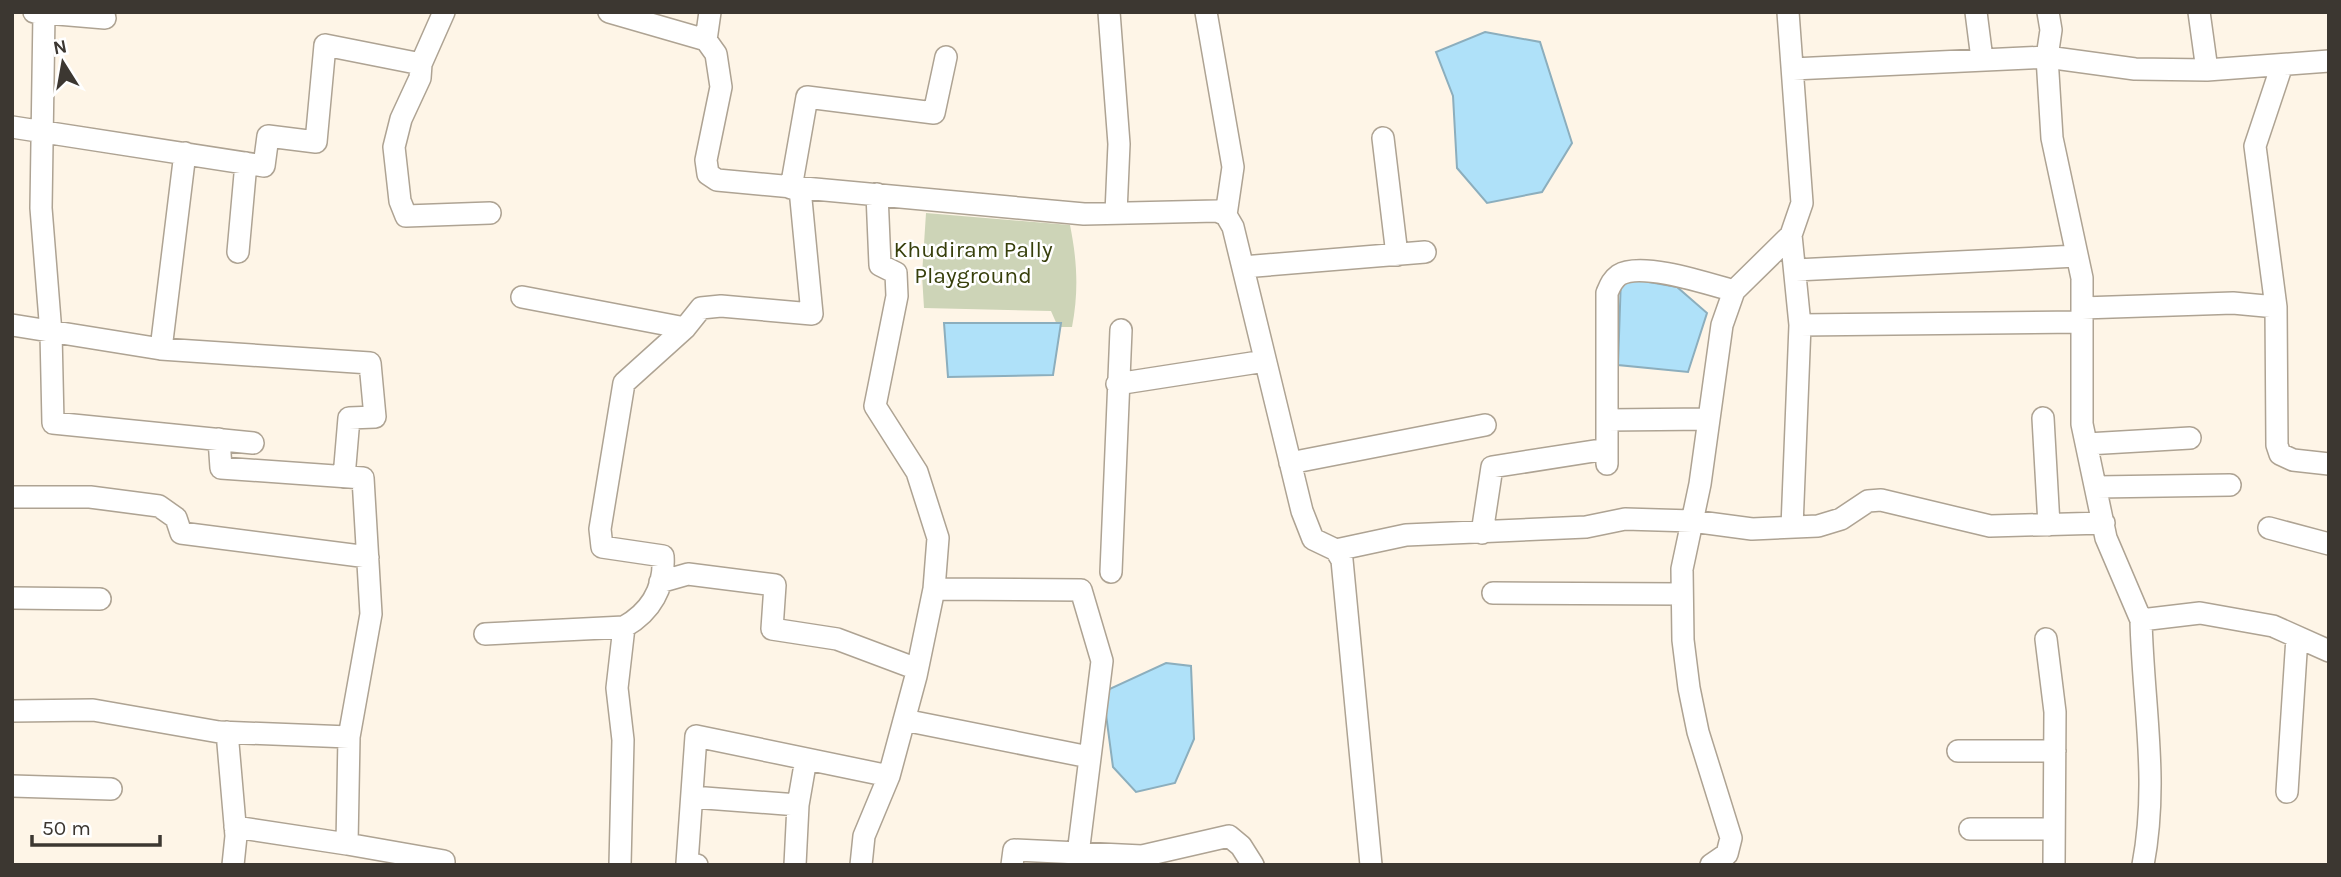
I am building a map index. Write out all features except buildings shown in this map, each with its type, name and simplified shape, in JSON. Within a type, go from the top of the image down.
[{"type":"street","points":[[34,12],[105,18]]},
{"type":"street","points":[[444,12],[421,64],[420,78],[401,119],[394,147],[400,201],[406,216],[490,213]]},
{"type":"street","points":[[609,12],[706,40],[716,54],[721,71],[721,87],[706,160],[708,174],[717,180],[1084,214],[1205,211],[1226,215]]},
{"type":"street","points":[[706,40],[710,12]]},
{"type":"street","points":[[1109,12],[1119,144],[1116,213]]},
{"type":"street","points":[[1206,12],[1233,167],[1226,215],[1233,227],[1290,463],[1313,539],[1336,550],[1406,535],[1586,527],[1625,519],[1692,521],[1752,529],[1818,526],[1841,519],[1857,506],[1881,500],[1990,526],[2104,523]]},
{"type":"street","points":[[1721,863],[1727,854],[1731,838],[1698,732],[1689,688],[1682,569],[1709,419],[1722,325],[1734,291],[1791,235],[1802,203],[1788,12]]},
{"type":"street","points":[[1976,12],[1982,60]]},
{"type":"street","points":[[2048,12],[2051,30],[2047,57],[2052,138],[2082,278],[2082,424],[2106,538],[2141,620],[2142,670],[2151,741],[2149,832],[2143,865]]},
{"type":"street","points":[[2199,12],[2207,71]]},
{"type":"street","points":[[44,13],[41,208],[51,332],[52,423],[253,443]]},
{"type":"street","points":[[12,127],[264,166],[268,136],[316,142],[325,45],[421,64]]},
{"type":"street","points":[[485,634],[624,627],[652,606],[660,582],[663,556],[601,547],[600,528],[624,383],[685,328],[701,308],[721,306],[812,314],[796,189],[807,97],[934,113],[946,57]]},
{"type":"street","points":[[1793,69],[2047,57],[2135,69],[2207,71],[2329,61]]},
{"type":"street","points":[[2283,65],[2255,146],[2276,307],[2277,445],[2280,454],[2293,460],[2329,464]]},
{"type":"street","points":[[1383,138],[1397,255]]},
{"type":"street","points":[[161,349],[185,153]]},
{"type":"street","points":[[238,252],[246,163]]},
{"type":"street","points":[[861,865],[864,836],[889,776],[917,669],[934,589],[938,538],[917,472],[875,406],[897,296],[896,274],[880,265],[877,194]]},
{"type":"street","points":[[1791,235],[1800,325],[1792,527]]},
{"type":"street","points":[[1243,267],[1425,252]]},
{"type":"street","points":[[1796,270],[2077,256]]},
{"type":"street","points":[[1482,533],[1492,467],[1607,456],[1607,293],[1612,281],[1629,271],[1680,276],[1734,291]]},
{"type":"street","points":[[522,297],[685,328]]},
{"type":"street","points":[[1800,325],[2082,315],[2233,303],[2276,307]]},
{"type":"street","points":[[12,325],[161,349],[370,363],[375,417],[349,418],[344,477]]},
{"type":"street","points":[[1111,572],[1121,330]]},
{"type":"street","points":[[1118,384],[1265,361]]},
{"type":"street","points":[[2043,418],[2049,525]]},
{"type":"street","points":[[1607,420],[1709,419]]},
{"type":"street","points":[[1290,463],[1485,425]]},
{"type":"street","points":[[219,439],[221,468],[363,478],[371,614],[349,737],[347,845]]},
{"type":"street","points":[[2087,444],[2189,439]]},
{"type":"street","points":[[2097,487],[2230,485]]},
{"type":"street","points":[[12,497],[90,497],[159,506],[176,518],[181,533],[368,557]]},
{"type":"street","points":[[2269,528],[2329,544]]},
{"type":"street","points":[[1336,550],[1345,580],[1371,865]]},
{"type":"street","points":[[660,582],[688,574],[775,585],[772,629],[837,639],[917,669]]},
{"type":"street","points":[[934,589],[1081,590],[1102,661],[1078,854]]},
{"type":"street","points":[[1493,593],[1682,594]]},
{"type":"street","points":[[12,598],[100,598]]},
{"type":"street","points":[[2141,620],[2200,613],[2273,626],[2329,651]]},
{"type":"street","points":[[620,865],[623,740],[617,688],[624,627]]},
{"type":"street","points":[[2287,792],[2297,637]]},
{"type":"street","points":[[2046,639],[2055,712],[2054,865]]},
{"type":"street","points":[[12,710],[93,710],[227,732],[349,737]]},
{"type":"street","points":[[904,720],[1090,757]]},
{"type":"street","points":[[227,732],[234,827],[233,865]]},
{"type":"street","points":[[697,865],[687,863],[696,736],[889,776]]},
{"type":"street","points":[[1958,751],[2055,751]]},
{"type":"street","points":[[795,865],[798,805],[806,759]]},
{"type":"street","points":[[12,786],[111,789]]},
{"type":"street","points":[[692,797],[798,805]]},
{"type":"street","points":[[234,827],[444,861],[444,865]]},
{"type":"street","points":[[1970,829],[2054,829]]},
{"type":"street","points":[[1012,865],[1014,850],[1142,856],[1229,836],[1241,846],[1252,865]]},
{"type":"green space","name":"Khudiram Pally Playground","points":[[926,213],[1070,225],[1076,276],[1072,327],[1058,327],[1051,311],[924,308],[922,275]]},
{"type":"water","points":[[1485,32],[1540,42],[1572,143],[1542,192],[1487,203],[1457,168],[1453,96],[1436,52]]},
{"type":"water","points":[[1621,277],[1677,287],[1707,313],[1688,372],[1618,365]]},
{"type":"water","points":[[944,323],[1061,323],[1053,375],[948,377]]},
{"type":"water","points":[[1166,663],[1191,666],[1194,739],[1175,783],[1136,792],[1113,767],[1103,692]]}]
